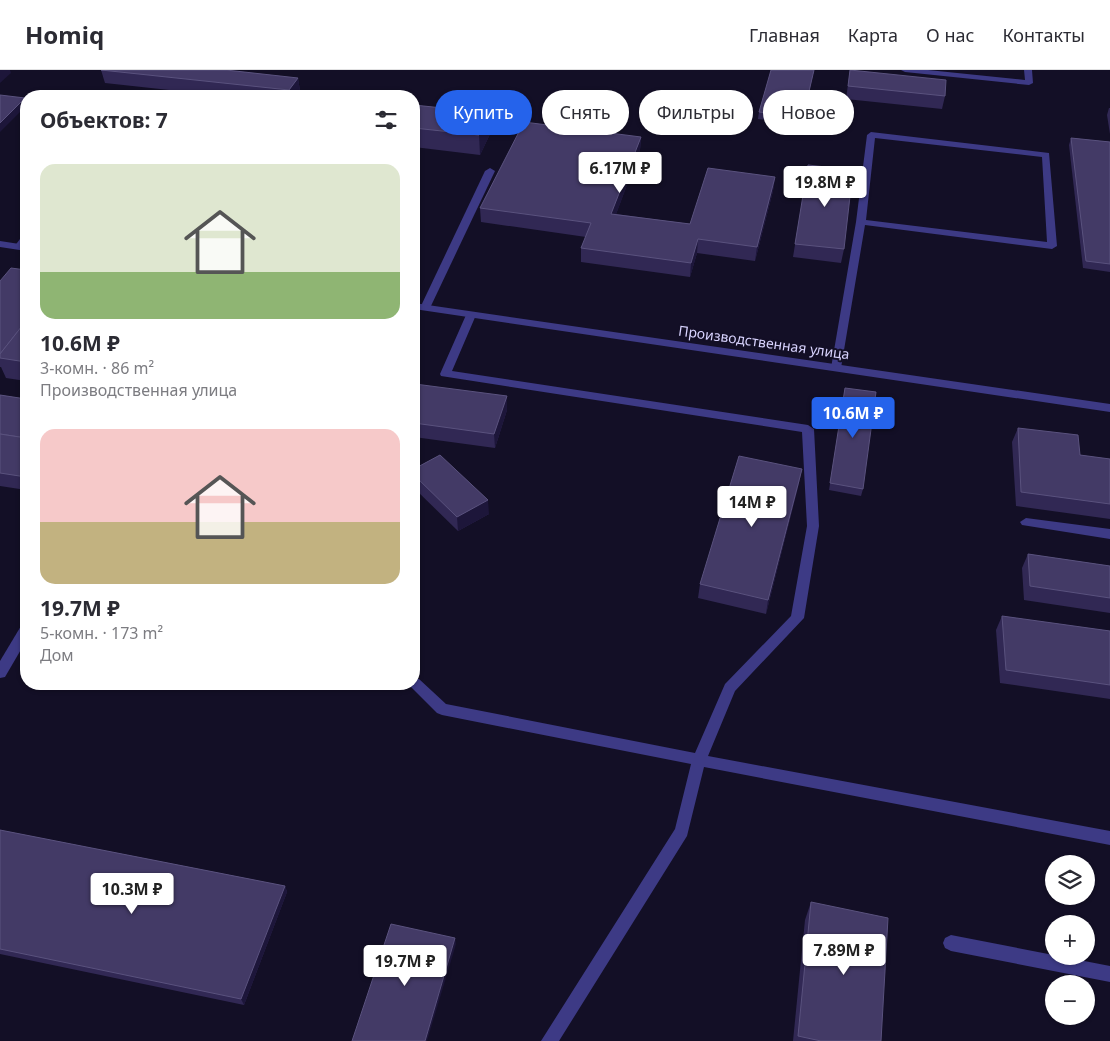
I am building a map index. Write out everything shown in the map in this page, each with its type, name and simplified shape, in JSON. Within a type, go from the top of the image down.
[{"type":"street","points":[[905,70],[1029,83],[1028,70]]},
{"type":"street","points":[[836,368],[861,222],[871,135],[1046,155],[1052,246],[861,222]]},
{"type":"street","points":[[426,308],[490,171]]},
{"type":"street","points":[[0,244],[20,247]]},
{"type":"street","name":"Производственная улица","points":[[420,307],[1110,408]]},
{"type":"street","points":[[471,315],[445,374],[808,429],[813,526],[797,618],[730,688],[699,760],[682,831],[549,1041]]},
{"type":"street","points":[[1026,522],[1110,534]]},
{"type":"street","points":[[0,673],[20,640]]},
{"type":"street","points":[[420,689],[442,709],[1110,838]]},
{"type":"street","points":[[951,943],[1110,974]]},
{"type":"building","points":[[101,70],[226,70],[298,78],[289,90]]},
{"type":"building","points":[[771,70],[814,70],[809,90],[765,90]]},
{"type":"building","points":[[850,70],[946,80],[945,96],[848,86]]},
{"type":"building","points":[[0,95],[20,97],[20,103],[0,123]]},
{"type":"building","points":[[763,98],[763,112],[759,112]]},
{"type":"building","points":[[420,106],[435,107],[435,130],[420,129]]},
{"type":"building","points":[[532,123],[542,124],[542,135],[625,135],[641,137],[611,214],[690,224],[708,168],[775,177],[757,247],[698,239],[691,263],[581,248],[591,223],[480,208],[517,135],[532,135]]},
{"type":"building","points":[[1071,138],[1110,142],[1110,264],[1086,261]]},
{"type":"building","points":[[808,165],[853,170],[844,249],[795,244]]},
{"type":"building","points":[[11,268],[20,269],[20,329],[0,354],[0,281]]},
{"type":"building","points":[[20,329],[20,361],[0,358],[0,354]]},
{"type":"building","points":[[420,385],[507,396],[494,434],[420,424]]},
{"type":"building","points":[[845,388],[876,392],[863,489],[830,483]]},
{"type":"building","points":[[0,395],[20,398],[20,437],[0,434]]},
{"type":"building","points":[[1018,428],[1078,435],[1080,455],[1110,459],[1110,504],[1021,492]]},
{"type":"building","points":[[0,434],[20,437],[20,476],[0,473]]},
{"type":"building","points":[[440,455],[488,500],[457,517],[420,481],[420,466]]},
{"type":"building","points":[[739,456],[802,469],[768,600],[700,584]]},
{"type":"building","points":[[1028,554],[1110,566],[1110,598],[1030,586]]},
{"type":"building","points":[[1002,616],[1110,631],[1110,685],[1006,670]]},
{"type":"building","points":[[0,830],[285,886],[241,999],[0,949]]},
{"type":"building","points":[[811,902],[888,918],[881,1041],[821,1041],[798,1036]]},
{"type":"building","points":[[391,924],[455,938],[425,1041],[352,1041]]}]
